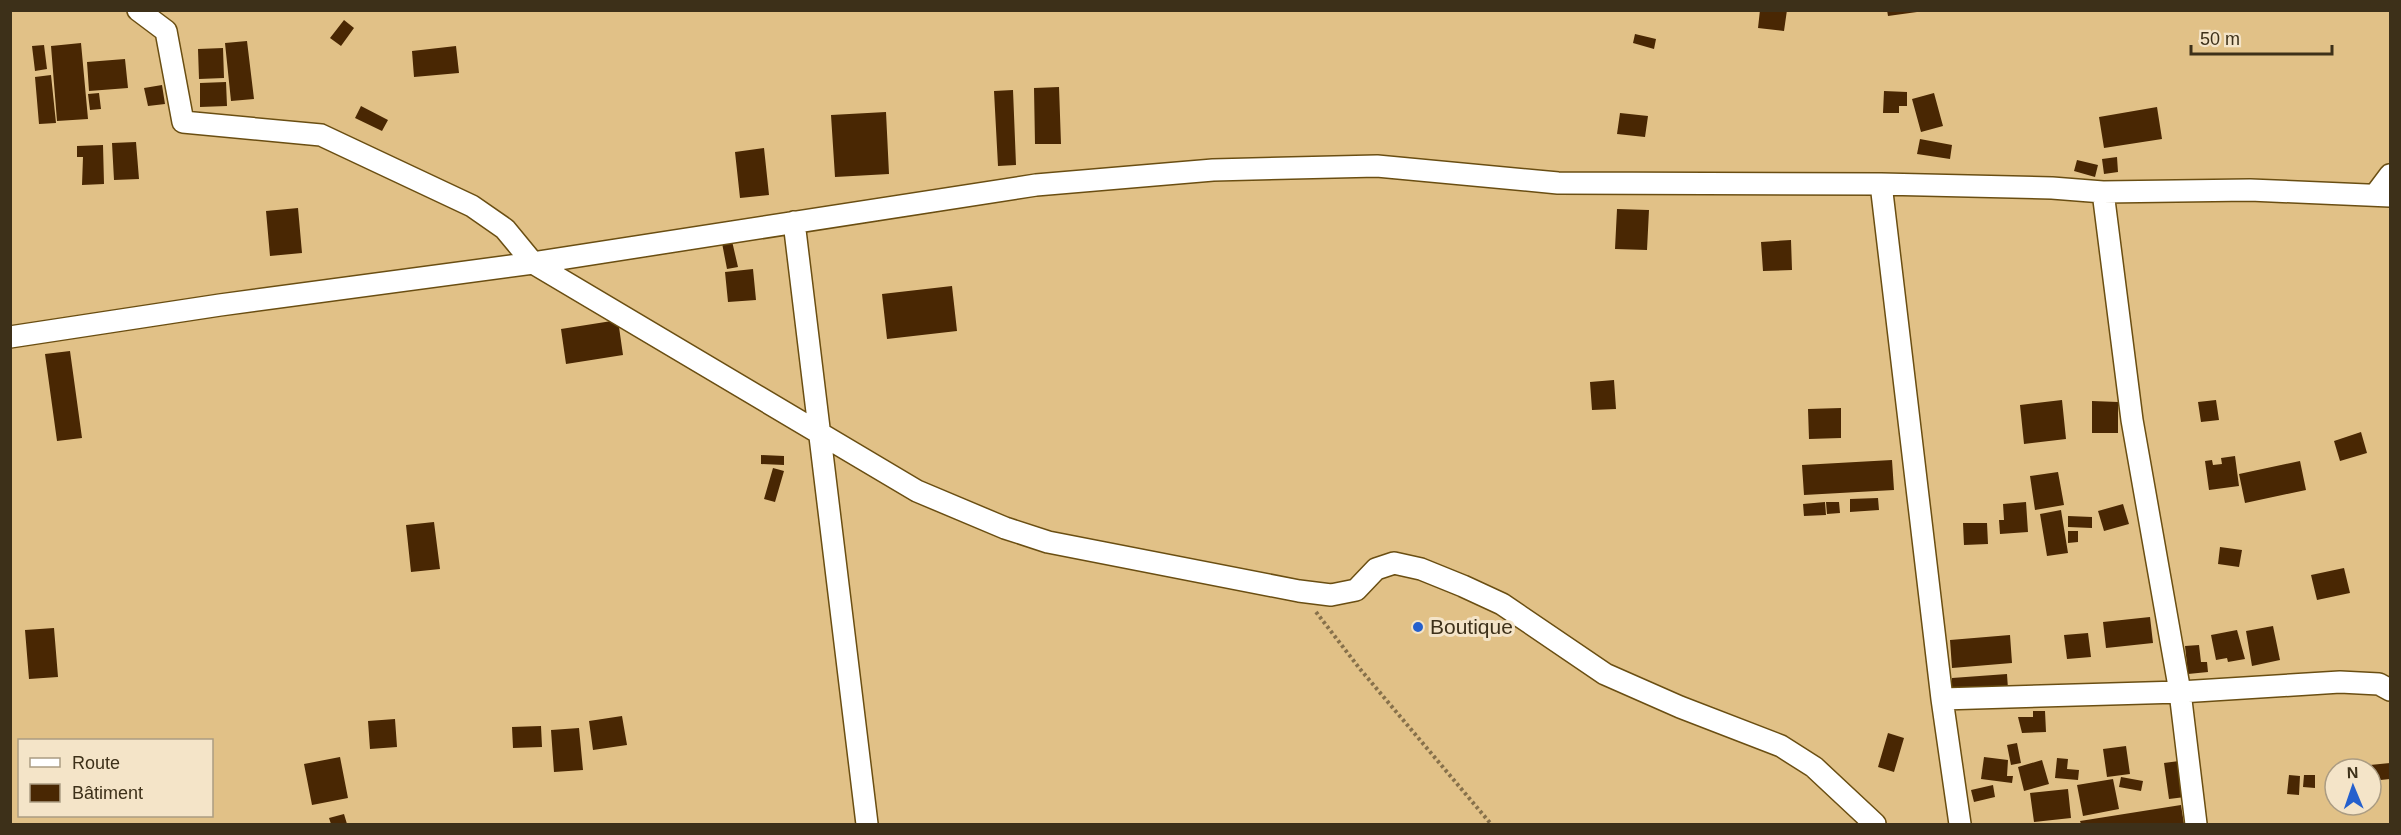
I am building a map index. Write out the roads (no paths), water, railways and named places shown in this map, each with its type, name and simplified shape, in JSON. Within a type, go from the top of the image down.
[{"type":"street","points":[[138,10],[166,31],[183,122],[321,135],[472,206],[505,229],[533,263],[917,491],[1005,528],[1048,542],[1299,591],[1331,595],[1356,590],[1376,569],[1394,563],[1420,569],[1502,604],[1605,674],[1680,707],[1781,746],[1814,767],[1875,825]]},
{"type":"street","points":[[10,337],[220,305],[533,263],[1036,185],[1213,170],[1377,166],[1558,183],[1881,184],[2052,188],[2103,192],[2250,190],[2383,196],[2391,175]]},
{"type":"street","points":[[1881,184],[1942,699],[1960,825]]},
{"type":"street","points":[[2103,192],[2132,420],[2180,692],[2196,825]]},
{"type":"street","points":[[795,222],[867,825]]},
{"type":"street","points":[[1942,699],[2180,692],[2340,682],[2379,684],[2391,690]]},
{"type":"place","name":"Boutique","points":[[1418,627]]}]
